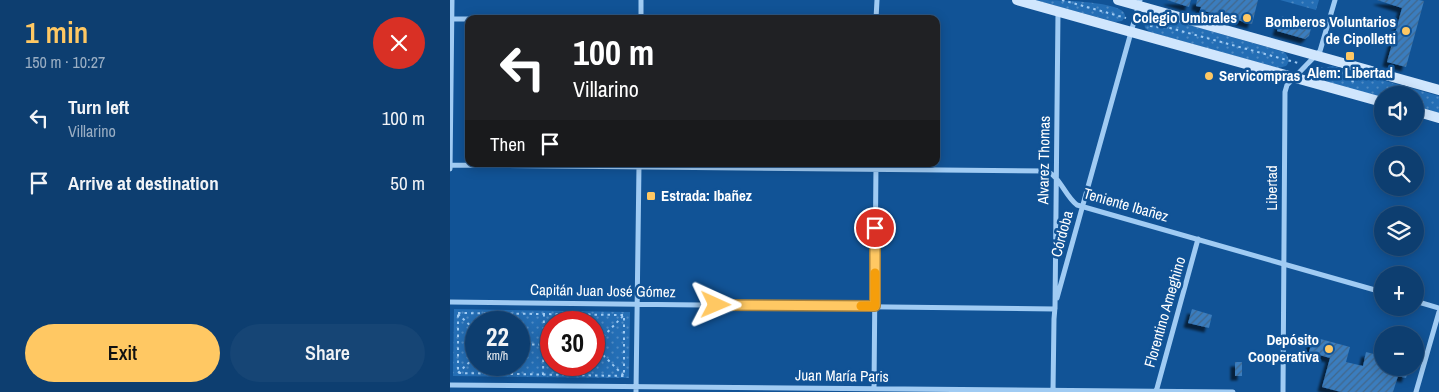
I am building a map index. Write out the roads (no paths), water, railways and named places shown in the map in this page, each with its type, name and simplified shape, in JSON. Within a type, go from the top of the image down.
[{"type":"main road","points":[[1017,0],[1374,100]]},
{"type":"main road","points":[[1118,0],[1139,3],[1439,90]]},
{"type":"main road","points":[[1424,114],[1439,118]]},
{"type":"street","points":[[452,0],[450,167],[465,167]]},
{"type":"street","points":[[641,0],[641,15]]},
{"type":"street","points":[[876,0],[876,15]]},
{"type":"street","name":"Libertad","points":[[1282,392],[1284,92],[1287,85],[1317,56],[1335,0]]},
{"type":"street","name":"Córdoba","points":[[1053,391],[1055,309],[1139,3]]},
{"type":"street","name":"Alvarez Thomas","points":[[1055,309],[1058,12]]},
{"type":"street","points":[[451,19],[465,20]]},
{"type":"street","points":[[636,389],[639,167]]},
{"type":"street","points":[[874,389],[876,167],[1042,171],[1052,174],[1056,180]]},
{"type":"street","name":"Teniente Ibañez","points":[[1056,180],[1072,202],[1082,206],[1374,290]]},
{"type":"street","name":"Florentino Ameghino","points":[[1156,392],[1198,239]]},
{"type":"street","name":"Capitán Juan José Gómez","points":[[450,302],[1055,309]]},
{"type":"street","points":[[1424,304],[1439,308]]},
{"type":"street","points":[[1416,392],[1439,312]]},
{"type":"street","name":"Juan María Paris","points":[[450,384],[636,389],[1234,392]]},
{"type":"place","name":"Colegio Umbrales","points":[[1247,18]]},
{"type":"place","name":"Bomberos Voluntarios de Cipolletti","points":[[1406,31]]},
{"type":"place","name":"Alem: Libertad","points":[[1350,56]]},
{"type":"place","name":"Servicompras","points":[[1209,76]]},
{"type":"place","name":"Estrada: Ibañez","points":[[651,196]]},
{"type":"place","name":"Depósito Cooperativa","points":[[1329,349]]}]
